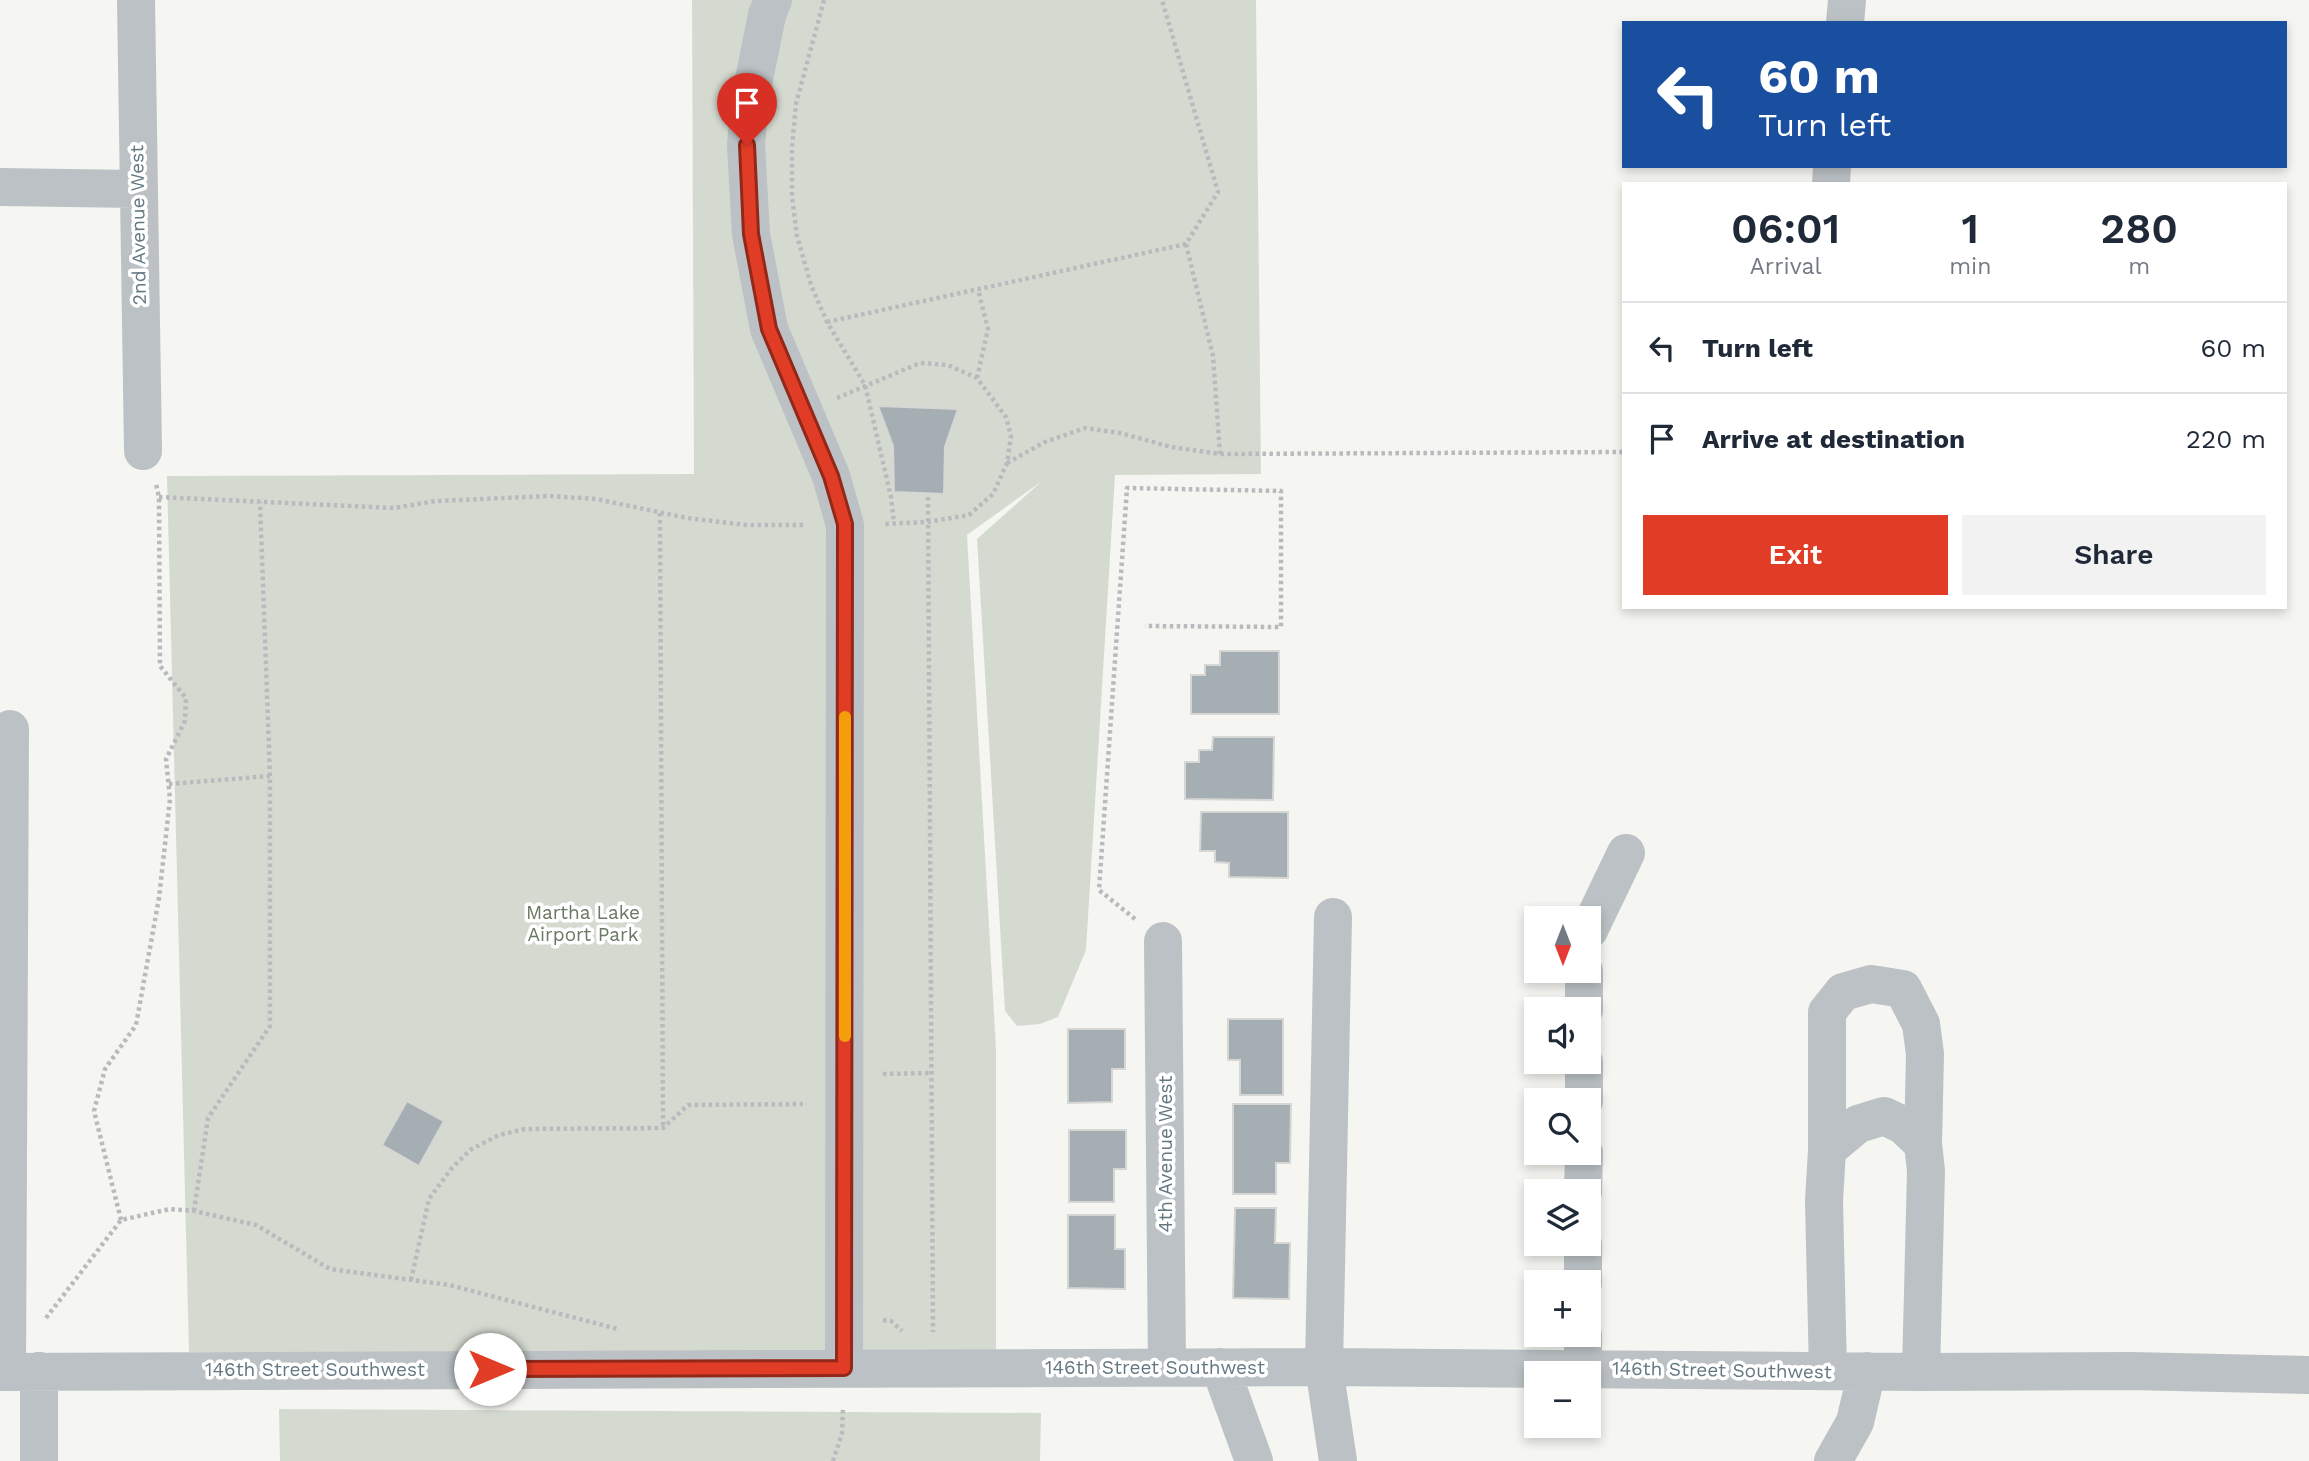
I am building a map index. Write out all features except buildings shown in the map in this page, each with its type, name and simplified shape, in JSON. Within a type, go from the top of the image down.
[{"type":"street","name":"2nd Avenue West","points":[[136,0],[143,451]]},
{"type":"street","points":[[773,0],[767,15],[750,99],[747,145],[751,234],[769,329],[831,476],[845,524],[844,1368]]},
{"type":"street","points":[[1845,21],[1847,0]]},
{"type":"street","points":[[0,187],[137,189]]},
{"type":"street","points":[[10,729],[13,1364],[39,1461]]},
{"type":"street","points":[[1601,906],[1626,853]]},
{"type":"street","points":[[1333,917],[1324,1367],[1338,1461]]},
{"type":"street","name":"4th Avenue West","points":[[1163,941],[1167,1367]]},
{"type":"street","points":[[1828,1371],[1824,1201],[1827,1150],[1827,1013],[1843,992],[1871,984],[1903,989],[1921,1024],[1925,1054],[1923,1144],[1926,1171],[1921,1372]]},
{"type":"street","points":[[1827,1150],[1858,1124],[1884,1116],[1903,1125],[1923,1144]]},
{"type":"street","name":"146th Street Southwest","points":[[13,1364],[1324,1367],[1583,1352],[1828,1371],[2130,1371],[2309,1375]]},
{"type":"street","points":[[1220,1367],[1254,1461]]},
{"type":"street","points":[[1833,1461],[1855,1422],[1867,1371]]},
{"type":"path","points":[[824,0],[796,104],[792,148],[792,197],[797,236],[811,285],[827,322],[864,385],[891,497],[894,523]]},
{"type":"path","points":[[1162,0],[1218,192],[1186,244],[1213,356],[1220,454]]},
{"type":"path","points":[[827,322],[1186,244]]},
{"type":"path","points":[[977,378],[988,329],[978,290]]},
{"type":"path","points":[[159,497],[394,508],[436,501],[549,496],[596,499],[660,513],[746,525],[927,522],[969,515],[993,494],[1007,463],[1011,436],[1006,417],[977,378],[948,365],[920,363],[864,385],[804,414]]},
{"type":"path","points":[[1007,463],[1045,442],[1085,428],[1120,433],[1171,447],[1220,454],[1622,452]]},
{"type":"path","points":[[121,1220],[94,1111],[105,1069],[136,1025],[159,898],[170,799],[166,759],[185,721],[186,698],[160,666],[159,497],[154,471],[143,451]]},
{"type":"path","points":[[1145,626],[1281,627],[1280,491],[1127,488],[1099,890],[1163,941]]},
{"type":"path","points":[[928,497],[933,1336],[930,1367]]},
{"type":"path","points":[[194,1211],[208,1118],[270,1026],[270,776],[260,502]]},
{"type":"path","points":[[660,513],[663,1128]]},
{"type":"path","points":[[169,784],[270,776]]},
{"type":"path","points":[[411,1280],[429,1199],[451,1169],[470,1150],[499,1135],[524,1129],[663,1128],[688,1105],[808,1104],[806,1081],[823,1074],[931,1073]]},
{"type":"path","points":[[13,1364],[121,1220],[170,1209],[194,1211],[256,1225],[330,1269],[449,1285],[628,1331]]},
{"type":"path","points":[[833,1461],[842,1433],[844,1368]]},
{"type":"green space","name":"Martha Lake Airport Park","points":[[692,0],[1256,0],[1261,474],[1115,475],[1086,950],[1058,1017],[1040,1024],[1017,1026],[1005,1011],[977,539],[1042,481],[967,535],[996,1050],[996,1352],[189,1352],[167,476],[694,474]]},
{"type":"green space","points":[[279,1409],[1041,1413],[1040,1461],[280,1461]]},
{"type":"slow traffic","points":[[845,717],[845,1036]]},
{"type":"route","points":[[490,1369],[844,1368],[845,524],[831,476],[769,329],[751,234],[747,145]]}]
